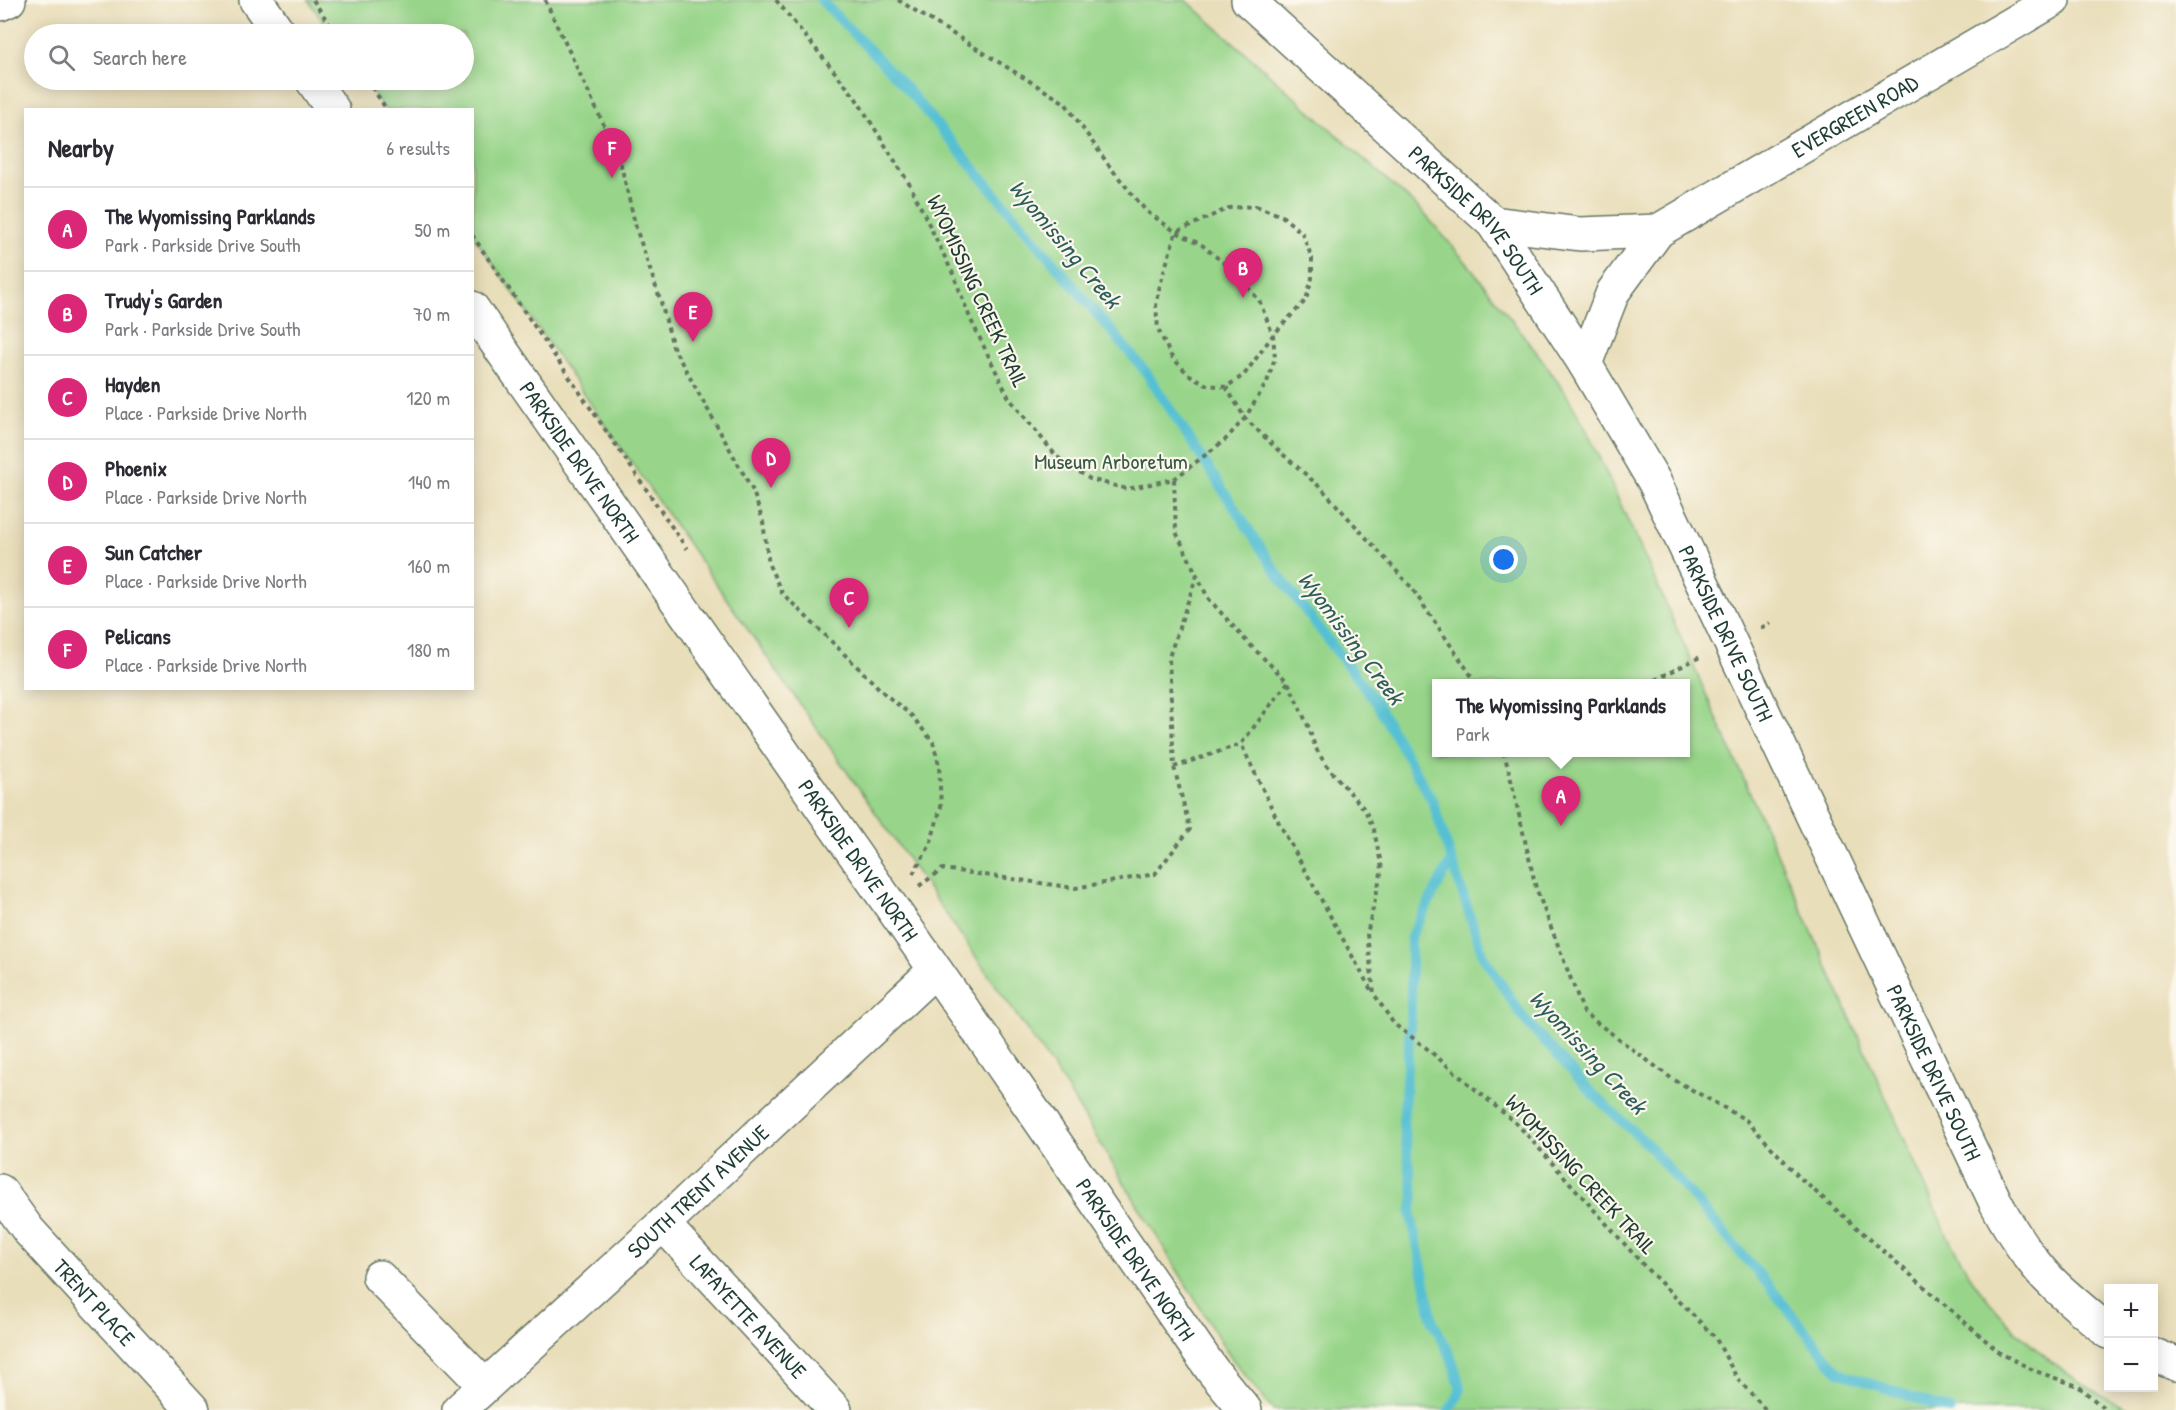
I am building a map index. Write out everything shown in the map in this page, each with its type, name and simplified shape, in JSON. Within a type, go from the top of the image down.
[{"type":"street","points":[[0,4],[9,0]]},
{"type":"street","points":[[256,0],[273,24]]},
{"type":"street","name":"PARKSIDE DRIVE SOUTH","points":[[1248,0],[1493,223],[1585,364],[1654,481],[1995,1201],[2011,1230],[2034,1263],[2060,1290],[2104,1328]]},
{"type":"street","name":"EVERGREEN ROAD","points":[[1585,364],[1613,292],[1658,231],[2053,0]]},
{"type":"street","points":[[319,90],[332,108]]},
{"type":"street","name":"EVERGREEN ROAD","points":[[1493,223],[1580,234],[1658,231]]},
{"type":"street","name":"PARKSIDE DRIVE NORTH","points":[[474,311],[1212,1370],[1245,1410]]},
{"type":"street","name":"SOUTH TRENT AVENUE","points":[[459,1410],[663,1224],[934,970]]},
{"type":"street","name":"TRENT PLACE","points":[[0,1191],[29,1231],[192,1410]]},
{"type":"street","name":"LAFAYETTE AVENUE","points":[[663,1224],[835,1410]]},
{"type":"street","points":[[379,1277],[485,1386]]},
{"type":"street","points":[[2158,1357],[2176,1364]]},
{"type":"path","points":[[313,0],[329,24]]},
{"type":"path","points":[[545,0],[619,157],[636,228],[662,302],[672,347],[753,491],[763,522],[770,565],[782,593],[886,695],[911,715],[933,742],[939,765],[941,807],[930,845],[912,877],[886,902]]},
{"type":"path","name":"WYOMISSING CREEK TRAIL","points":[[776,0],[855,97],[910,184],[954,276],[989,360],[1009,398],[1057,457],[1090,479],[1127,489],[1174,479],[1176,532],[1208,598],[1247,642],[1288,682],[1326,765],[1365,810],[1374,830],[1382,869],[1366,934],[1373,993],[1394,1024],[1520,1126],[1646,1268],[1715,1336],[1737,1378],[1766,1410]]},
{"type":"path","points":[[898,0],[1065,102],[1110,167],[1146,211],[1176,232],[1202,245],[1231,269],[1259,300],[1273,335],[1275,358],[1267,382],[1245,418],[1225,440],[1174,479]]},
{"type":"path","points":[[374,90],[386,108]]},
{"type":"path","points":[[1256,206],[1282,216],[1302,232],[1312,258],[1312,278],[1306,300],[1273,335],[1244,375],[1226,387],[1207,385],[1188,374],[1171,356],[1158,329],[1156,306],[1176,232],[1230,208],[1256,206]]},
{"type":"path","points":[[474,239],[690,553]]},
{"type":"path","points":[[1226,387],[1245,418],[1322,489],[1411,587],[1474,679]]},
{"type":"path","points":[[886,902],[919,886],[943,869],[1075,888],[1155,874],[1190,829],[1174,767],[1168,657],[1197,575]]},
{"type":"path","points":[[1174,767],[1241,744],[1288,682]]},
{"type":"path","points":[[1241,744],[1279,823],[1373,993]]},
{"type":"path","points":[[1505,757],[1536,888],[1584,1013],[1671,1078],[1746,1120],[1800,1178],[2000,1353],[2035,1371],[2078,1386],[2106,1410]]},
{"type":"path","points":[[906,868],[912,877]]},
{"type":"green space","name":"Museum Arboretum","points":[[308,0],[1186,0],[1422,211],[1472,269],[1566,394],[1587,431],[1652,573],[1947,1235],[1959,1257],[1988,1300],[2023,1338],[2084,1385],[2130,1410],[1273,1410],[1229,1355],[1061,1079],[474,236],[474,108],[383,108],[371,90],[474,90],[474,24],[325,24]]},
{"type":"waterway","name":"Wyomissing Creek","points":[[821,0],[901,82],[1146,372],[1279,576],[1375,701],[1432,800],[1483,956],[1524,1019],[1595,1096],[1648,1145],[1770,1287],[1838,1372],[1950,1410]]},
{"type":"waterway","points":[[1449,1410],[1461,1389],[1451,1357],[1433,1322],[1411,1214],[1414,1196],[1403,1124],[1411,1012],[1411,936],[1451,861]]},
{"type":"place","name":"Pelicans","points":[[612,178]]},
{"type":"place","name":"Trudy's Garden","points":[[1243,298]]},
{"type":"place","name":"Sun Catcher","points":[[693,342]]},
{"type":"place","name":"Phoenix","points":[[771,488]]},
{"type":"place","name":"Hayden","points":[[849,628]]},
{"type":"place","name":"The Wyomissing Parklands","points":[[1561,826]]}]
